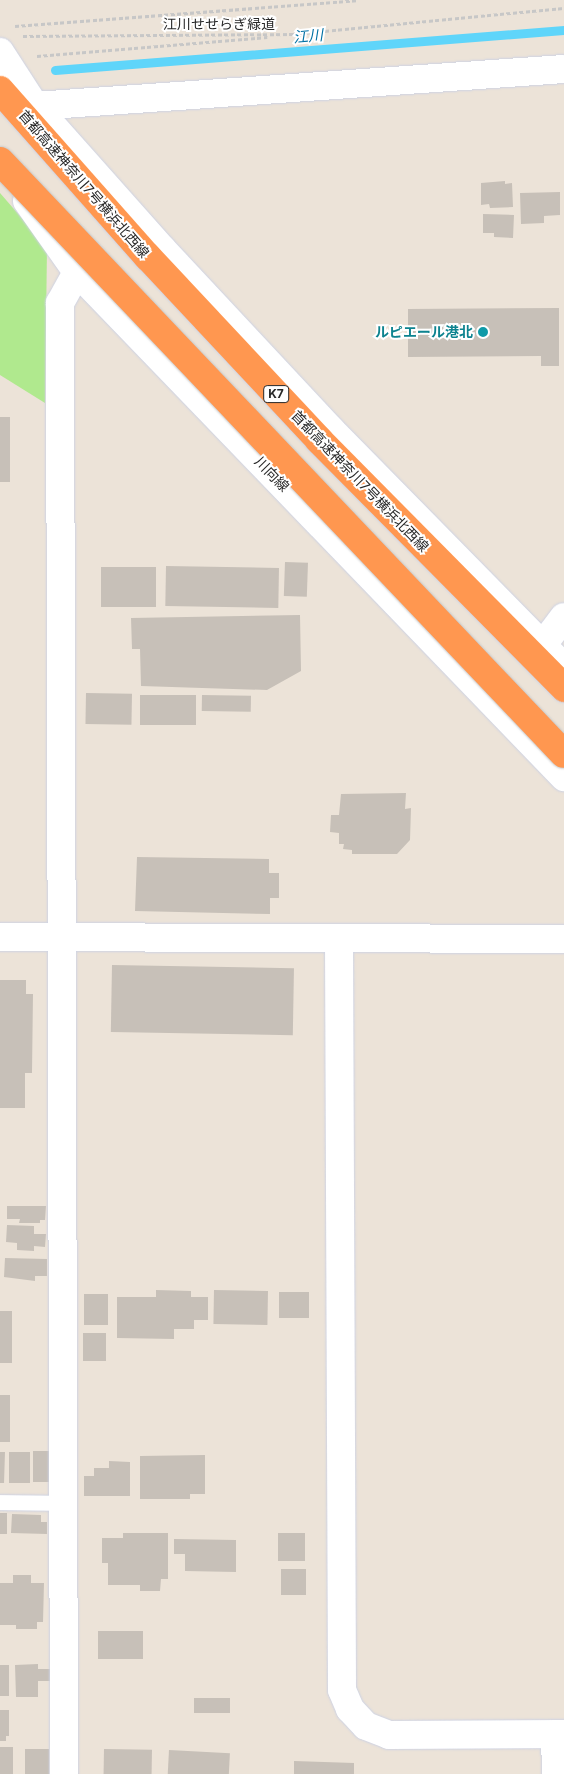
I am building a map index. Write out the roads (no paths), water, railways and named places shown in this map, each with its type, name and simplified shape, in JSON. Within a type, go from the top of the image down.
[{"type":"highway","name":"首都高速神奈川7号横浜北西線","points":[[0,90],[148,257],[319,440],[564,688]]},
{"type":"highway","points":[[0,161],[564,754]]},
{"type":"highway","points":[[536,726],[564,762]]},
{"type":"street","points":[[0,52],[35,106],[78,156],[330,429],[564,667]]},
{"type":"street","points":[[35,106],[564,69]]},
{"type":"street","name":"川向線","points":[[0,156],[78,272],[564,777]]},
{"type":"street","points":[[64,1774],[60,303],[78,272]]},
{"type":"street","points":[[542,646],[564,617]]},
{"type":"street","points":[[0,937],[62,936],[339,940],[558,935]]},
{"type":"street","points":[[339,940],[342,1690],[350,1709],[366,1726],[389,1735],[559,1734],[556,1774]]},
{"type":"lane","points":[[0,1502],[64,1503]]},
{"type":"waterway","name":"江川","points":[[55,70],[564,30]]},
{"type":"place","name":"ルピエール港北","points":[[483,332]]}]
